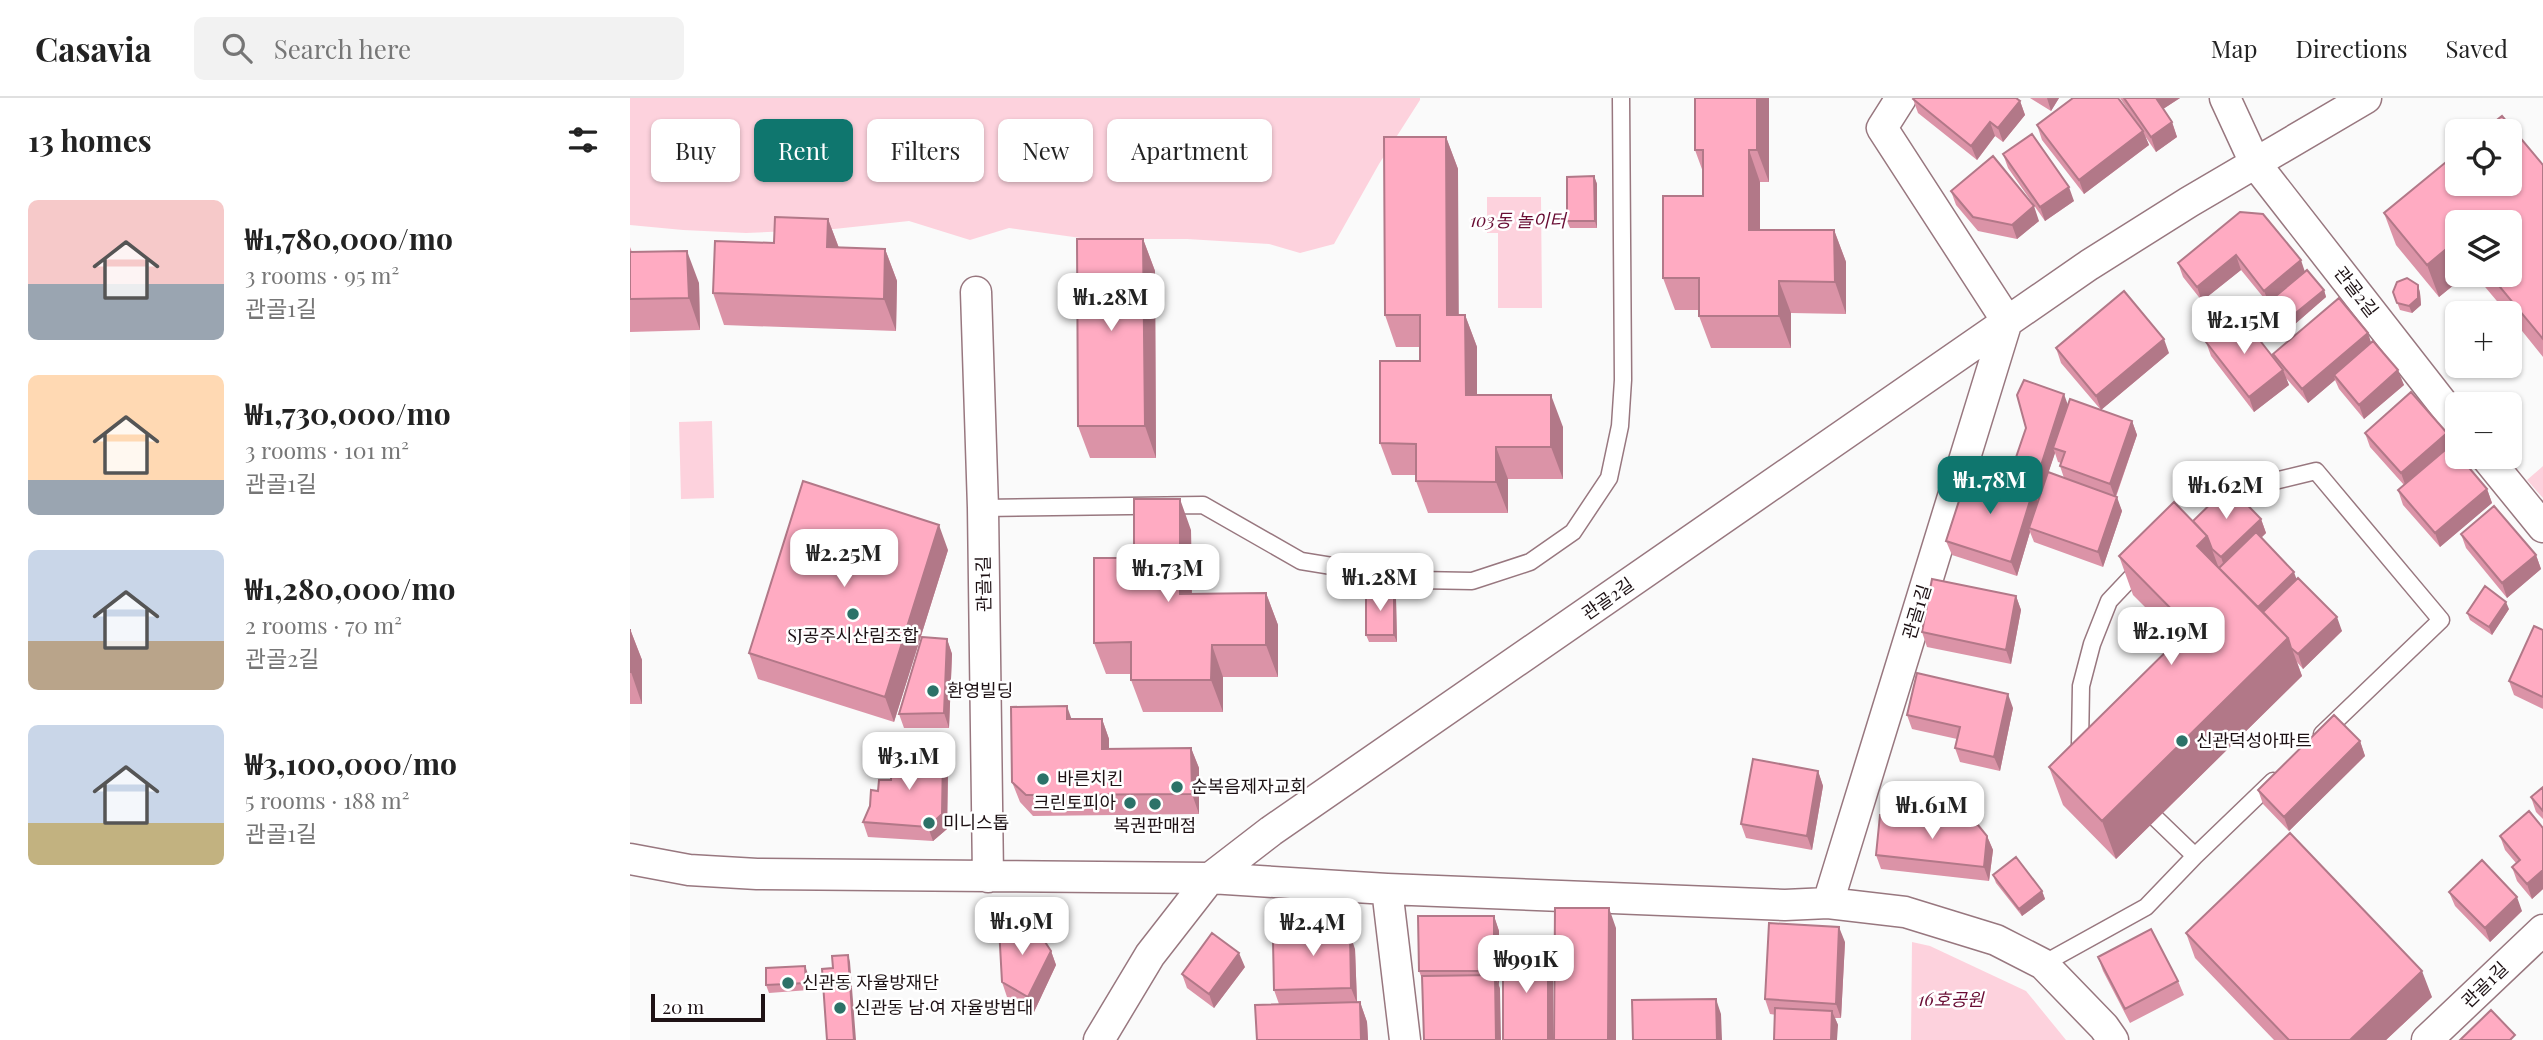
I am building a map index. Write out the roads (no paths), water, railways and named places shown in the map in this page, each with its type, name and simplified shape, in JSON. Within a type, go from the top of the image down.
[{"type":"street","points":[[1901,98],[1882,128],[2007,321]]},
{"type":"street","name":"관골2길","points":[[2225,98],[2255,163],[2445,407]]},
{"type":"street","name":"관골2길","points":[[1210,878],[1271,831],[2089,265],[2366,98]]},
{"type":"street","name":"관골1길","points":[[976,292],[983,509],[988,877]]},
{"type":"street","name":"관골1길","points":[[1828,903],[2007,321]]},
{"type":"street","points":[[2496,469],[2543,527]]},
{"type":"street","points":[[630,859],[689,870],[757,874],[1210,878],[1387,889],[1785,905],[1828,903],[1905,912],[1996,940],[2043,964],[2104,1027],[2113,1040]]},
{"type":"street","points":[[1098,1040],[1150,955],[1210,878]]},
{"type":"street","points":[[1387,889],[1405,1040]]},
{"type":"street","name":"관골1길","points":[[2427,1040],[2543,930]]},
{"type":"lane","points":[[983,509],[1203,505],[1301,561],[1418,580],[1472,581],[1530,562],[1573,532],[1609,478],[1620,426],[1623,380],[1621,98]]},
{"type":"lane","points":[[2208,513],[2222,501],[2246,488],[2316,471],[2441,620],[2313,743]]},
{"type":"lane","points":[[2099,764],[2080,745],[2081,686],[2092,644],[2109,601],[2153,555]]},
{"type":"lane","points":[[2043,964],[2146,907],[2283,771]]},
{"type":"lane","points":[[2128,791],[2195,856]]},
{"type":"place","name":"SJ공주시산림조합","points":[[853,614]]},
{"type":"place","name":"환영빌딩","points":[[933,691]]},
{"type":"place","name":"신관덕성아파트","points":[[2182,741]]},
{"type":"place","name":"바른치킨","points":[[1043,779]]},
{"type":"place","name":"순복음제자교회","points":[[1177,787]]},
{"type":"place","name":"크린토피아","points":[[1130,803]]},
{"type":"place","name":"복권판매점","points":[[1155,804]]},
{"type":"place","name":"미니스톱","points":[[929,823]]},
{"type":"place","name":"신관동 자율방재단","points":[[788,983]]},
{"type":"place","name":"신관동 남·여 자율방범대","points":[[840,1008]]},
{"type":"park label","name":"103동 놀이터","points":[[1518,221]]},
{"type":"park label","name":"16호공원","points":[[1951,1000]]}]
